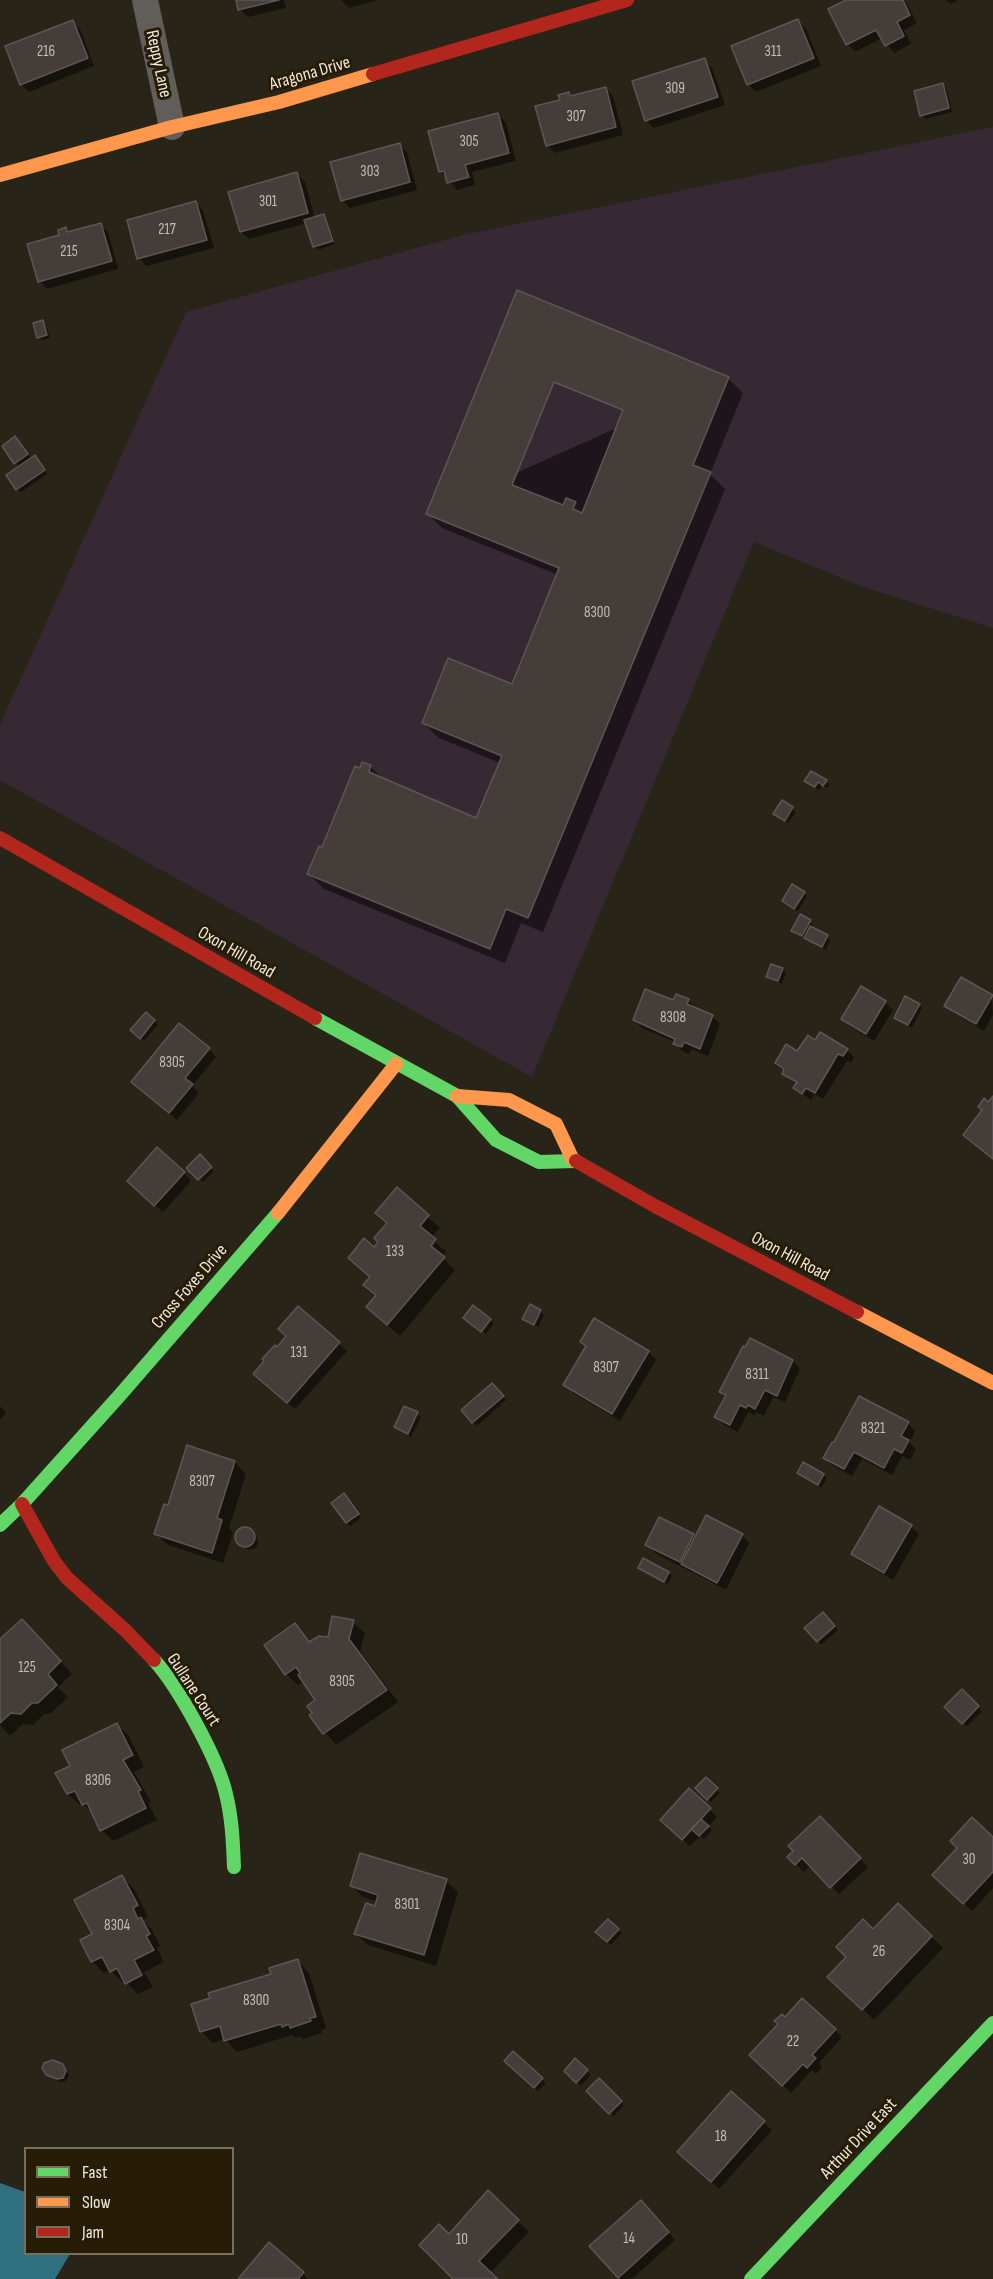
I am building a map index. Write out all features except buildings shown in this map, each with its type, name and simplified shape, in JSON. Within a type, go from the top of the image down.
[{"type":"street","name":"Reppy Lane","points":[[145,0],[172,127]]},
{"type":"street","name":"Aragona Drive","points":[[0,175],[172,127],[279,102],[627,0]]},
{"type":"street","name":"Oxon Hill Road","points":[[0,838],[456,1096],[496,1140],[539,1162],[573,1160],[655,1206],[993,1383]]},
{"type":"street","name":"Cross Foxes Drive","points":[[0,1525],[270,1224],[396,1064]]},
{"type":"street","name":"Oxon Hill Road","points":[[456,1096],[509,1100],[556,1124],[573,1160]]},
{"type":"street","name":"Gullane Court","points":[[22,1503],[54,1561],[67,1578],[105,1611],[162,1669],[182,1701],[202,1736],[226,1792],[233,1827],[234,1867]]},
{"type":"street","name":"Arthur Drive East","points":[[751,2279],[993,2023]]},
{"type":"shaded area","points":[[993,127],[993,628],[861,586],[754,542],[532,1077],[0,780],[0,725],[186,312],[463,235]]},
{"type":"water","points":[[0,2183],[24,2192],[24,2255],[69,2255],[55,2279],[0,2279]]},
{"type":"traffic: fast","points":[[315,1018],[457,1096],[496,1140],[539,1162],[576,1161]]},
{"type":"traffic: fast","points":[[0,1525],[22,1504],[120,1395],[278,1213]]},
{"type":"traffic: fast","points":[[154,1660],[185,1705],[222,1779],[230,1812],[234,1867]]},
{"type":"traffic: fast","points":[[751,2279],[993,2023]]},
{"type":"traffic: slow","points":[[0,175],[172,127],[279,102],[373,74]]},
{"type":"traffic: slow","points":[[278,1213],[396,1064]]},
{"type":"traffic: slow","points":[[457,1096],[509,1100],[556,1124],[573,1160]]},
{"type":"traffic: slow","points":[[857,1312],[993,1383]]},
{"type":"traffic: jam","points":[[373,74],[627,0]]},
{"type":"traffic: jam","points":[[0,838],[315,1018]]},
{"type":"traffic: jam","points":[[576,1161],[655,1206],[857,1312]]},
{"type":"traffic: jam","points":[[22,1504],[54,1561],[67,1578],[126,1631],[154,1660]]}]
